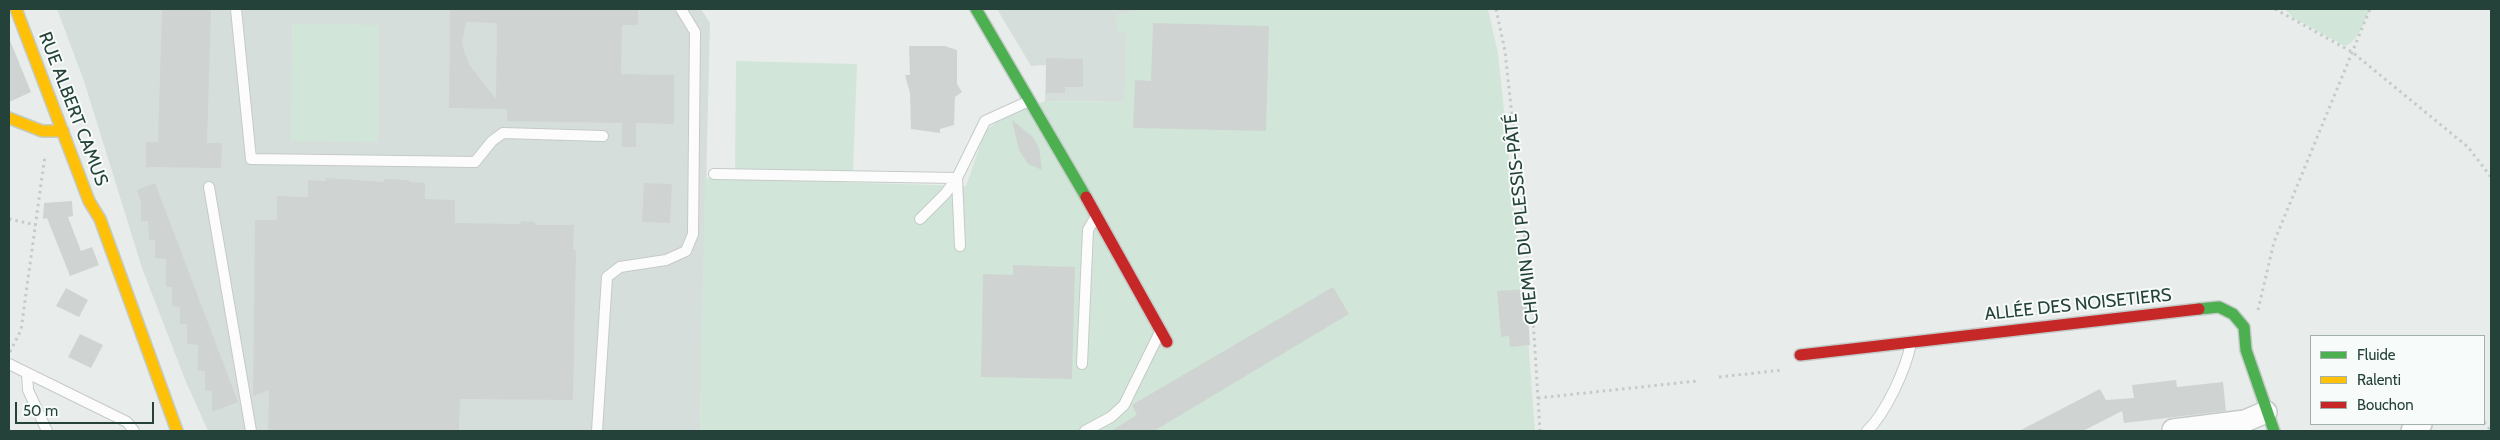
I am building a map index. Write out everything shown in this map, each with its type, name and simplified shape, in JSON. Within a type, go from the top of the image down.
[{"type":"street","name":"RUE ALBERT CAMUS","points":[[16,9],[89,201],[100,220],[177,431]]},
{"type":"street","points":[[976,9],[1096,214],[1167,342]]},
{"type":"street","points":[[9,118],[28,127],[48,132],[63,131]]},
{"type":"street","name":"RUE ALBERT CAMUS","points":[[92,176],[98,195],[100,220]]},
{"type":"street","name":"ALLÉE DES NOISETIERS","points":[[1800,354],[2219,307],[2233,314],[2244,327]]},
{"type":"street","points":[[2173,430],[2245,421],[2270,422],[2246,350],[2244,327]]},
{"type":"lane","points":[[236,9],[251,159],[475,162],[492,141],[503,133],[603,136]]},
{"type":"lane","points":[[597,431],[607,277],[620,267],[666,260],[686,251],[693,234],[695,32],[681,9]]},
{"type":"lane","points":[[920,219],[945,194],[956,178],[985,120],[1030,101]]},
{"type":"lane","points":[[714,174],[956,178]]},
{"type":"lane","points":[[956,178],[960,246]]},
{"type":"lane","points":[[209,187],[251,431]]},
{"type":"lane","points":[[1082,364],[1088,230],[1096,214]]},
{"type":"lane","points":[[1085,431],[1111,417],[1124,406],[1161,331]]},
{"type":"lane","points":[[1867,431],[1878,421],[1908,358],[1912,342]]},
{"type":"lane","points":[[9,364],[127,422],[134,431]]},
{"type":"lane","points":[[27,373],[28,390],[47,431]]},
{"type":"path","name":"CHEMIN DU PLESSIS-PÂTÉ","points":[[1496,9],[1505,51],[1532,302],[1540,431]]},
{"type":"path","points":[[2275,9],[2352,52],[2468,147],[2491,177]]},
{"type":"path","points":[[2244,327],[2256,316],[2274,242],[2370,9]]},
{"type":"path","points":[[9,356],[21,330],[48,132]]},
{"type":"path","points":[[9,219],[36,224]]},
{"type":"path","points":[[1720,377],[1785,370]]},
{"type":"path","points":[[1538,398],[1697,381]]},
{"type":"shaded area","points":[[57,9],[701,9],[710,23],[700,431],[208,431],[186,382],[142,268],[84,81]]},
{"type":"shaded area","points":[[997,9],[1146,9],[1116,16],[1127,32],[1125,102],[1045,101],[1046,65],[1031,66]]},
{"type":"green space","points":[[1146,9],[1488,9],[1498,53],[1528,338],[1535,431],[700,431],[705,178],[966,186],[985,131],[1001,118],[1045,101],[1124,102],[1127,32],[1119,34],[1116,16]]},
{"type":"green space","points":[[2285,9],[2370,9],[2354,40],[2345,46],[2292,17]]},
{"type":"green space","points":[[292,24],[379,25],[378,142],[291,141]]},
{"type":"green space","points":[[736,61],[857,64],[853,171],[735,173]]},
{"type":"building","points":[[162,9],[211,9],[207,143],[222,143],[221,168],[146,167],[146,142],[158,142]]},
{"type":"building","points":[[450,9],[638,9],[638,25],[622,25],[621,74],[674,75],[674,124],[636,123],[636,147],[622,147],[622,123],[507,121],[507,109],[449,108]],"holes":[[[466,22],[497,23],[496,99],[470,66],[462,43]]]},
{"type":"building","points":[[1153,23],[1269,26],[1266,131],[1133,128],[1135,80],[1151,81]]},
{"type":"building","points":[[9,38],[31,92],[9,102]]},
{"type":"building","points":[[909,46],[945,46],[957,50],[957,84],[962,92],[955,97],[954,125],[940,129],[940,133],[911,129],[910,93],[905,75],[910,75]]},
{"type":"building","points":[[1046,58],[1083,59],[1083,87],[1065,87],[1065,93],[1046,93]]},
{"type":"building","points":[[1012,120],[1033,137],[1039,148],[1042,170],[1028,164],[1019,150]]},
{"type":"building","points":[[326,178],[384,182],[384,179],[409,180],[409,182],[425,183],[425,199],[455,200],[455,223],[520,224],[521,221],[535,222],[535,225],[574,225],[573,250],[576,250],[573,400],[460,399],[459,431],[268,431],[269,390],[253,396],[255,220],[277,220],[277,196],[308,197],[308,180],[326,181]]},
{"type":"building","points":[[155,183],[238,402],[212,412],[212,391],[205,390],[205,371],[198,371],[198,345],[187,344],[187,324],[180,324],[180,307],[172,306],[172,287],[166,287],[166,259],[155,258],[155,240],[149,240],[148,221],[141,221],[141,202],[137,190]]},
{"type":"building","points":[[644,183],[672,184],[670,223],[642,222]]},
{"type":"building","points":[[72,201],[73,216],[68,217],[81,251],[92,247],[99,265],[70,276],[47,218],[43,219],[44,203]]},
{"type":"building","points":[[1013,265],[1075,267],[1072,379],[981,377],[983,274],[1013,275]]},
{"type":"building","points":[[1333,287],[1349,314],[1154,431],[1111,431],[1137,415],[1132,405]]},
{"type":"building","points":[[66,288],[88,300],[79,317],[56,306]]},
{"type":"building","points":[[1526,289],[1530,345],[1510,347],[1509,336],[1501,337],[1497,291]]},
{"type":"building","points":[[80,334],[103,345],[91,368],[68,357]]},
{"type":"building","points":[[2176,380],[2177,387],[2223,382],[2226,411],[2124,423],[2122,411],[2083,431],[2019,431],[2100,389],[2106,400],[2134,398],[2132,385]]},
{"type":"traffic: fast","points":[[976,9],[1086,197]]},
{"type":"traffic: fast","points":[[2199,309],[2219,307],[2233,314],[2244,327],[2246,350],[2274,431]]},
{"type":"traffic: slow","points":[[16,9],[89,201],[100,219],[177,431]]},
{"type":"traffic: slow","points":[[9,118],[42,131],[63,131]]},
{"type":"traffic: jam","points":[[1086,197],[1167,342]]},
{"type":"traffic: jam","points":[[1800,355],[2199,309]]}]
